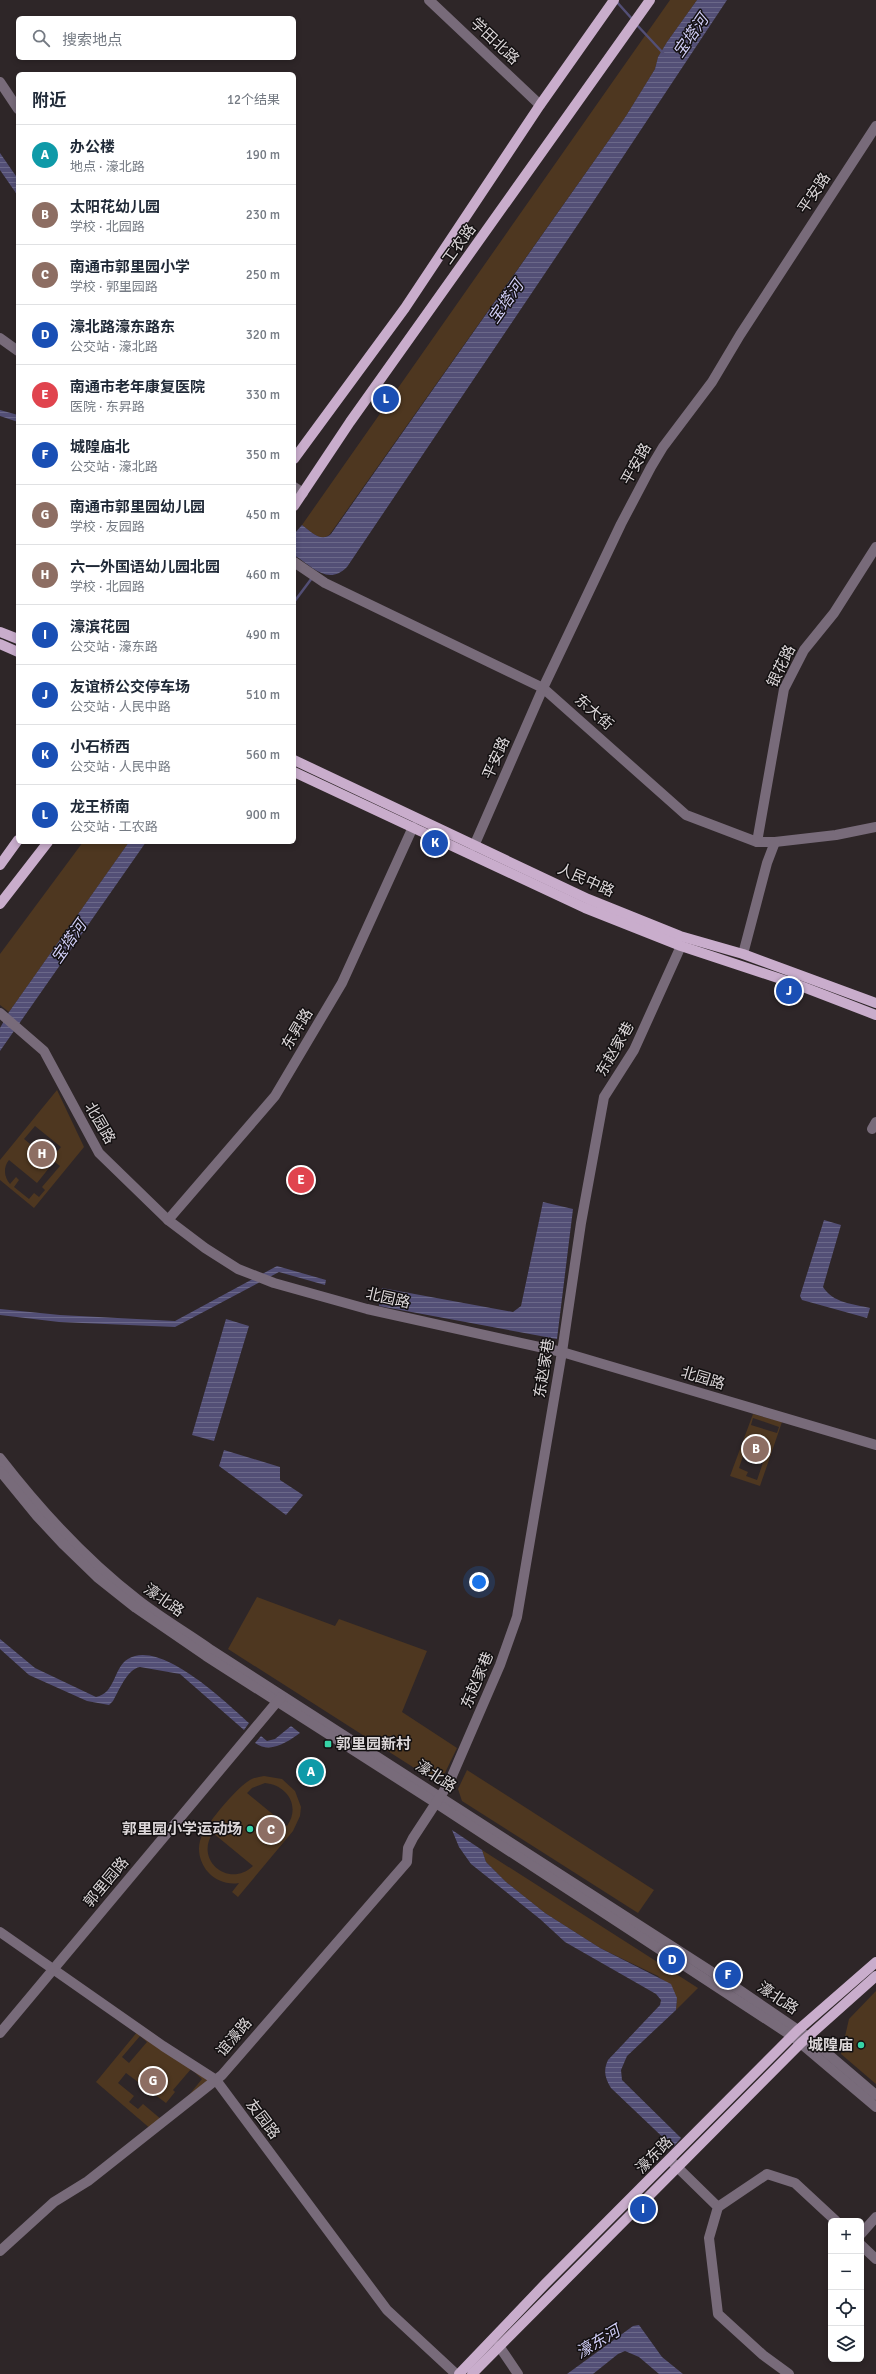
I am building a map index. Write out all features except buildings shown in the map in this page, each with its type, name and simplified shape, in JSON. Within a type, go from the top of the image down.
[{"type":"main road","name":"工农路","points":[[296,456],[405,308],[540,105],[614,0]]},
{"type":"main road","name":"工农路","points":[[298,490],[350,422],[650,0]]},
{"type":"main road","points":[[0,632],[16,638]]},
{"type":"main road","points":[[0,644],[16,651]]},
{"type":"main road","name":"人民中路","points":[[296,761],[588,899],[669,932],[743,954],[876,1003]]},
{"type":"main road","name":"人民中路","points":[[296,773],[585,908],[681,946],[793,983],[876,1015]]},
{"type":"main road","points":[[0,865],[16,843]]},
{"type":"main road","points":[[0,904],[46,844]]},
{"type":"main road","name":"濠东路","points":[[472,2374],[795,2033],[876,1962]]},
{"type":"main road","name":"濠东路","points":[[459,2374],[545,2284],[804,2040],[876,1976]]},
{"type":"street","name":"学田北路","points":[[429,0],[540,105]]},
{"type":"street","points":[[0,82],[16,106]]},
{"type":"street","name":"平安路","points":[[474,846],[543,688],[621,524],[659,453],[712,382],[748,322],[876,126]]},
{"type":"street","points":[[0,338],[16,350]]},
{"type":"street","name":"银花路","points":[[757,842],[784,689],[804,650],[834,613],[876,547]]},
{"type":"street","name":"东大街","points":[[296,563],[325,583],[543,688],[686,815],[757,842],[775,842],[836,835],[876,827]]},
{"type":"street","name":"东昇路","points":[[168,1220],[275,1096],[342,983],[413,827]]},
{"type":"street","points":[[743,954],[767,863],[775,842]]},
{"type":"street","name":"东赵家巷","points":[[438,1800],[449,1783],[500,1665],[517,1616],[562,1352],[581,1223],[604,1097],[634,1050],[681,946]]},
{"type":"street","name":"北园路","points":[[1,1014],[44,1051],[52,1063],[80,1121],[98,1153],[168,1220],[225,1262],[268,1280],[367,1309],[562,1352],[876,1445]]},
{"type":"street","name":"濠北路","points":[[0,1458],[42,1511],[100,1570],[139,1601],[280,1699]]},
{"type":"street","name":"濠北路","points":[[0,1471],[36,1516],[97,1577],[142,1613],[723,1979],[876,2096]]},
{"type":"street","name":"郭里园路","points":[[0,2033],[280,1699]]},
{"type":"street","name":"谊濠路","points":[[0,2251],[54,2202],[88,2181],[216,2080],[352,1928],[407,1862],[408,1848],[412,1838],[438,1800]]},
{"type":"street","name":"友园路","points":[[0,1932],[53,1970],[216,2080],[387,2310],[456,2374]]},
{"type":"street","name":"濠北路","points":[[804,2040],[876,2107]]},
{"type":"street","points":[[673,2163],[718,2207]]},
{"type":"street","points":[[789,2374],[763,2355],[718,2314],[709,2238],[718,2207],[767,2174],[795,2183],[833,2218]]},
{"type":"street","points":[[864,2231],[876,2217]]},
{"type":"street","points":[[864,2248],[876,2259]]},
{"type":"street","points":[[499,2346],[518,2374]]},
{"type":"shaded area","points":[[670,0],[697,0],[667,42],[658,57],[655,69],[626,116],[330,534],[319,537],[312,533],[302,525]]},
{"type":"shaded area","points":[[82,844],[128,844],[9,1012],[0,1005],[0,954]]},
{"type":"shaded area","points":[[57,1090],[84,1147],[34,1208],[0,1180],[0,1160]],"holes":[[[35,1126],[61,1147],[51,1159],[60,1166],[42,1187],[45,1190],[39,1197],[34,1193],[29,1199],[14,1187],[19,1180],[16,1177],[10,1184],[5,1175],[5,1169],[9,1160],[37,1183],[49,1168],[46,1165],[50,1160],[24,1139]]]},
{"type":"shaded area","points":[[753,1414],[782,1422],[760,1486],[730,1476]],"holes":[[[753,1418],[779,1427],[777,1433],[751,1425]],[[746,1447],[766,1454],[757,1480],[746,1476],[748,1472],[739,1468]]]},
{"type":"shaded area","points":[[257,1597],[335,1626],[339,1619],[427,1651],[402,1712],[457,1748],[443,1777],[435,1780],[430,1778],[228,1649]]},
{"type":"shaded area","points":[[467,1770],[654,1890],[638,1913],[462,1801],[458,1789]]},
{"type":"shaded area","points":[[264,1776],[282,1779],[295,1791],[301,1807],[300,1816],[293,1831],[238,1897],[232,1892],[239,1883],[222,1882],[211,1875],[202,1862],[199,1854],[199,1845],[213,1818],[235,1793],[249,1781]],"holes":[[[265,1783],[280,1788],[290,1798],[293,1811],[287,1826],[247,1793],[252,1788]],[[213,1833],[253,1866],[244,1872],[234,1874],[225,1873],[217,1868],[211,1861],[208,1853],[208,1843]]]},
{"type":"shaded area","points":[[482,1850],[698,1988],[676,2010],[677,1998],[658,1976],[600,1948],[545,1913],[506,1882],[486,1862]]},
{"type":"shaded area","name":"城隍庙","points":[[876,1991],[876,2084],[841,2054],[849,2019]]},
{"type":"shaded area","points":[[138,2031],[214,2084],[152,2130],[96,2082]],"holes":[[[140,2036],[147,2042],[129,2063],[122,2057]],[[191,2069],[202,2079],[185,2100],[162,2120],[143,2104],[138,2109],[129,2102],[134,2096],[118,2083],[126,2073],[166,2103],[175,2092],[173,2090]]]},
{"type":"water","points":[[697,0],[727,0],[347,567],[333,575],[320,573],[296,556],[296,532],[302,525],[320,537],[331,534],[626,116],[655,69],[658,57]]},
{"type":"water","points":[[0,153],[16,176],[16,193],[0,170]]},
{"type":"water","points":[[0,410],[16,414],[16,421],[0,416]]},
{"type":"water","points":[[128,844],[145,844],[0,1051],[0,1028],[9,1012]]},
{"type":"water","points":[[543,1202],[573,1209],[557,1339],[379,1306],[382,1288],[513,1312],[521,1306]]},
{"type":"water","points":[[824,1220],[841,1225],[823,1287],[838,1300],[870,1308],[867,1318],[802,1300],[800,1296]]},
{"type":"water","points":[[277,1266],[326,1280],[325,1285],[279,1272],[175,1327],[59,1322],[0,1315],[0,1309],[60,1315],[175,1321]]},
{"type":"water","points":[[226,1319],[249,1326],[214,1441],[192,1435]]},
{"type":"water","points":[[224,1450],[280,1467],[280,1480],[303,1495],[286,1515],[219,1466]]},
{"type":"water","points":[[0,1639],[35,1668],[96,1697],[103,1695],[107,1691],[111,1686],[119,1668],[128,1659],[142,1655],[157,1657],[175,1665],[193,1676],[226,1702],[249,1723],[244,1730],[180,1674],[140,1667],[135,1669],[127,1676],[113,1701],[109,1705],[87,1701],[29,1675],[0,1649]]},
{"type":"water","points":[[291,1726],[300,1733],[279,1746],[267,1747],[255,1743],[261,1736],[267,1741],[275,1739]]},
{"type":"water","points":[[452,1830],[482,1850],[486,1862],[506,1882],[545,1913],[600,1948],[671,1984],[677,1998],[676,2010],[627,2056],[621,2070],[622,2080],[681,2138],[673,2147],[611,2088],[605,2074],[608,2060],[660,2005],[661,2000],[656,1994],[565,1942],[540,1919],[471,1864],[459,1847]]},
{"type":"water","points":[[639,2325],[662,2357],[683,2374],[659,2374],[639,2357],[625,2351],[618,2354],[593,2374],[567,2374],[633,2326]]},
{"type":"waterway","points":[[616,1],[633,20]]},
{"type":"waterway","points":[[636,24],[664,54]]},
{"type":"waterway","name":"宝塔河","points":[[296,599],[312,578]]},
{"type":"place","name":"龙王桥南","points":[[386,399]]},
{"type":"place","name":"小石桥西","points":[[435,843]]},
{"type":"place","name":"友谊桥公交停车场","points":[[789,991]]},
{"type":"place","name":"六一外国语幼儿园北园","points":[[42,1154]]},
{"type":"place","name":"南通市老年康复医院","points":[[301,1180]]},
{"type":"place","name":"太阳花幼儿园","points":[[756,1449]]},
{"type":"place","name":"郭里园新村","points":[[328,1744]]},
{"type":"place","name":"办公楼","points":[[311,1772]]},
{"type":"place","name":"郭里园小学运动场","points":[[250,1829]]},
{"type":"place","name":"南通市郭里园小学","points":[[271,1830]]},
{"type":"place","name":"濠北路濠东路东","points":[[672,1960]]},
{"type":"place","name":"城隍庙北","points":[[728,1975]]},
{"type":"place","name":"城隍庙","points":[[861,2045]]},
{"type":"place","name":"南通市郭里园幼儿园","points":[[153,2081]]},
{"type":"place","name":"濠滨花园","points":[[643,2209]]},
{"type":"water label","name":"濠东河","points":[[598,2342]]}]
